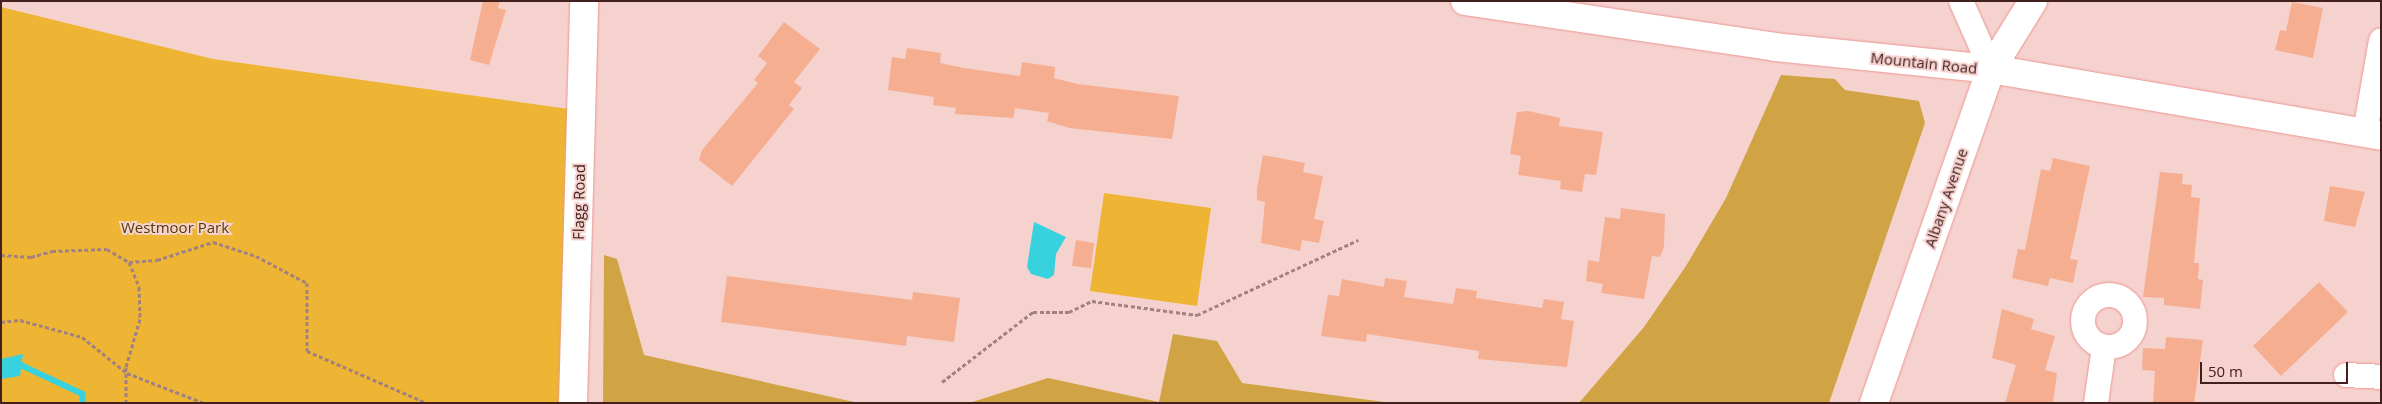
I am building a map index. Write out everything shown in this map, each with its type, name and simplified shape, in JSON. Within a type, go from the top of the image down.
[{"type":"main road","name":"Flagg Road","points":[[573,403],[584,1]]},
{"type":"main road","name":"Mountain Road","points":[[1465,1],[1775,47],[1991,69],[2373,134]]},
{"type":"main road","name":"Albany Avenue","points":[[1874,403],[1991,69],[2033,1]]},
{"type":"street","points":[[1961,1],[1991,69]]},
{"type":"street","points":[[2373,134],[2381,40]]},
{"type":"street","points":[[2096,403],[2104,347]]},
{"type":"street","points":[[2346,376],[2381,377]]},
{"type":"path","points":[[942,382],[1033,312],[1069,312],[1092,301],[1197,315],[1358,240]]},
{"type":"path","points":[[1,255],[31,257],[52,251],[107,249],[129,262],[157,260],[213,242],[256,256],[307,283],[307,351],[427,403]]},
{"type":"path","points":[[126,403],[127,373],[140,319],[139,287],[129,262]]},
{"type":"path","points":[[1,322],[20,320],[82,337],[127,373],[204,403]]},
{"type":"path","points":[[2,403],[19,399],[29,403]]},
{"type":"green space","name":"Westmoor Park","points":[[1,7],[213,59],[569,109],[560,403],[1,403]]},
{"type":"green space","points":[[1104,193],[1211,208],[1197,306],[1090,291]]},
{"type":"shaded area","points":[[1781,75],[1835,79],[1845,90],[1919,101],[1925,123],[1829,403],[1579,403],[1644,327],[1686,266],[1726,198]]},
{"type":"shaded area","points":[[604,255],[617,259],[644,355],[854,402],[907,403],[603,403]]},
{"type":"shaded area","points":[[1173,334],[1217,341],[1242,383],[1392,403],[969,403],[1048,378],[1159,402]]},
{"type":"water","points":[[1034,222],[1066,237],[1056,254],[1054,275],[1048,279],[1031,274],[1027,267]]},
{"type":"water","points":[[23,354],[20,376],[1,379],[1,359]]},
{"type":"building","points":[[483,1],[500,1],[498,8],[506,10],[489,65],[470,60]]},
{"type":"building","points":[[2292,2],[2323,8],[2313,58],[2275,50],[2280,30],[2286,31]]},
{"type":"building","points":[[784,22],[820,49],[794,82],[802,88],[789,105],[794,109],[732,186],[699,160],[702,150],[758,83],[754,80],[767,63],[758,56]]},
{"type":"building","points":[[907,48],[941,53],[940,63],[964,68],[1020,76],[1022,62],[1055,67],[1054,78],[1077,84],[1179,96],[1172,139],[1069,128],[1047,121],[1049,113],[1015,108],[1013,118],[955,114],[956,108],[933,105],[934,97],[888,90],[892,57],[905,59]]},
{"type":"building","points":[[1528,111],[1560,118],[1559,126],[1603,132],[1596,175],[1585,174],[1582,192],[1560,189],[1561,181],[1518,175],[1521,156],[1510,154],[1517,112]]},
{"type":"building","points":[[1263,155],[1305,163],[1303,172],[1323,176],[1314,219],[1324,221],[1319,243],[1302,240],[1300,251],[1261,243],[1265,202],[1257,200],[1257,188]]},
{"type":"building","points":[[2053,158],[2090,166],[2070,259],[2078,260],[2073,283],[2050,278],[2048,286],[2012,278],[2018,249],[2025,250],[2041,169],[2050,171]]},
{"type":"building","points":[[2160,172],[2183,174],[2182,184],[2192,185],[2191,197],[2200,198],[2194,263],[2199,263],[2198,279],[2203,280],[2200,309],[2164,305],[2164,298],[2143,297]]},
{"type":"building","points":[[2330,186],[2365,192],[2355,227],[2324,221]]},
{"type":"building","points":[[1621,208],[1665,214],[1664,247],[1660,257],[1652,256],[1644,299],[1601,293],[1603,284],[1586,281],[1588,260],[1599,262],[1605,217],[1620,219]]},
{"type":"building","points":[[1076,240],[1094,243],[1091,268],[1072,266]]},
{"type":"building","points":[[727,276],[912,300],[913,292],[960,298],[954,342],[907,336],[906,346],[721,322]]},
{"type":"building","points":[[1385,278],[1407,281],[1404,297],[1453,304],[1456,288],[1477,291],[1476,298],[1542,308],[1544,299],[1564,302],[1561,319],[1574,321],[1567,367],[1478,359],[1479,351],[1367,334],[1366,342],[1321,336],[1328,295],[1339,296],[1342,279],[1384,287]]},
{"type":"building","points":[[2319,282],[2348,312],[2281,376],[2253,346]]},
{"type":"building","points":[[2002,309],[2034,319],[2031,329],[2055,336],[2045,370],[2057,373],[2053,403],[2005,403],[2016,365],[1992,358]]},
{"type":"building","points":[[2166,337],[2203,340],[2194,403],[2153,403],[2155,371],[2142,370],[2143,348],[2165,349]]},
{"type":"waterway","points":[[1,369],[21,365],[83,394],[83,403]]}]
